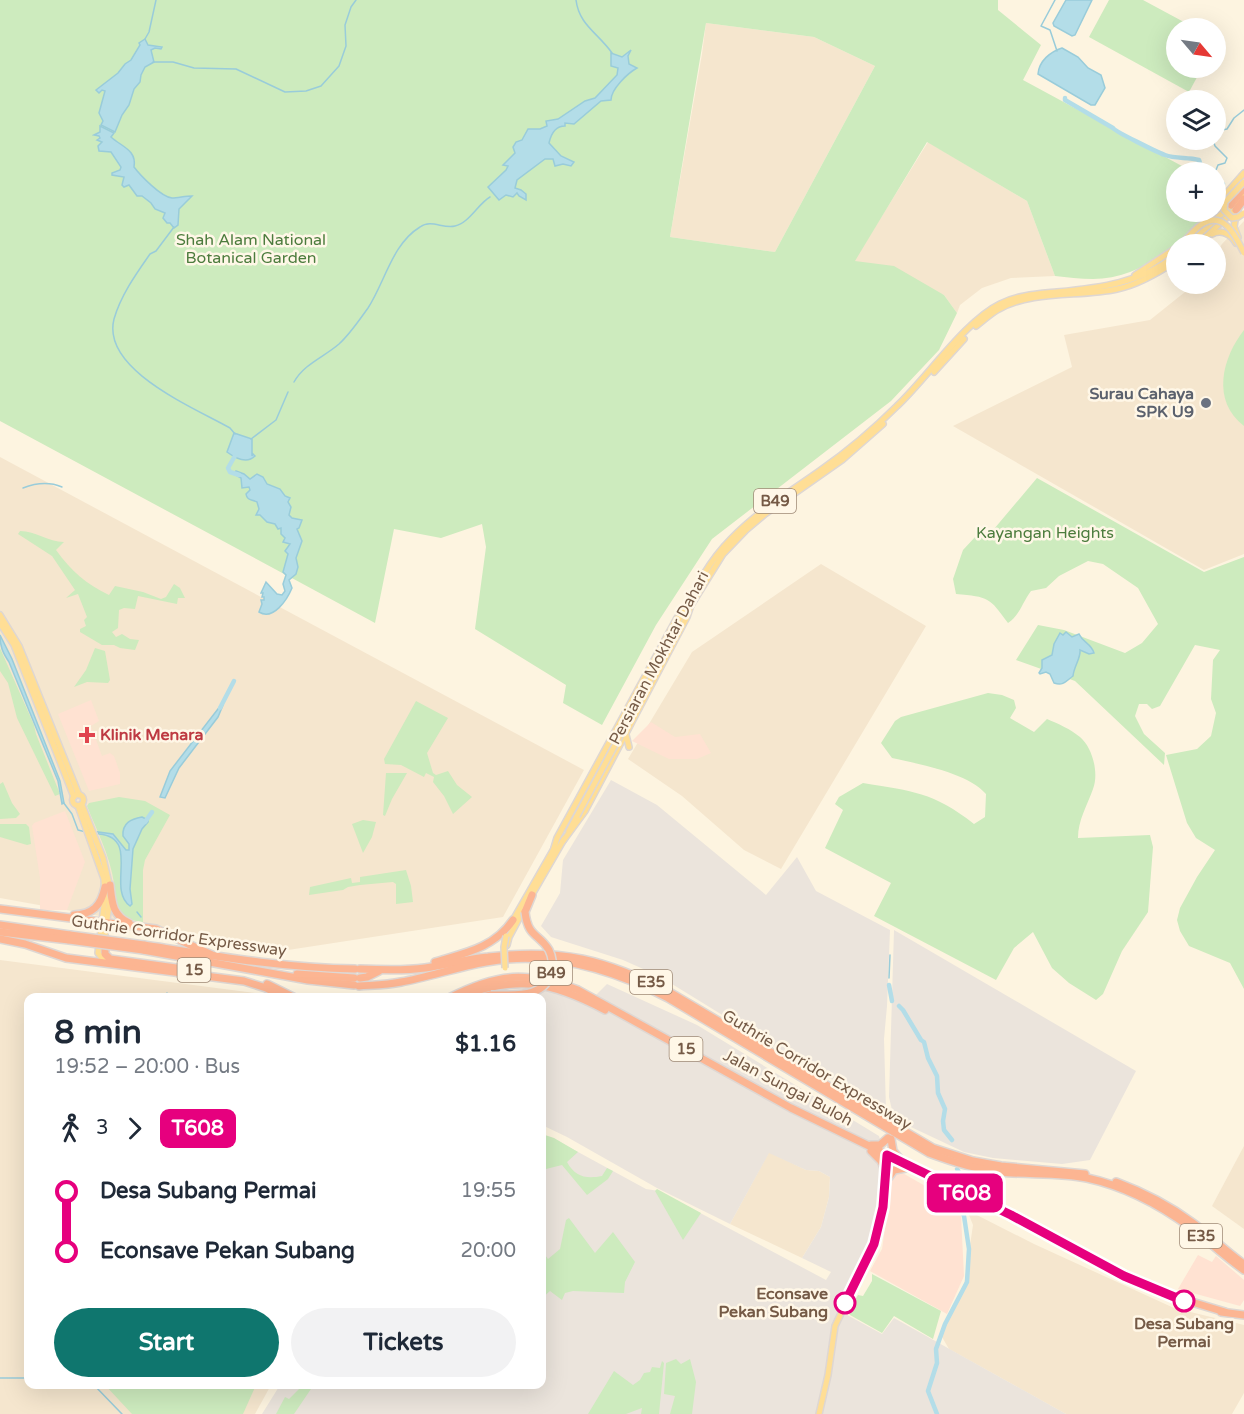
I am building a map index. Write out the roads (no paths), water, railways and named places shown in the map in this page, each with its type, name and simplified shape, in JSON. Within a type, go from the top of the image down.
[{"type":"highway","points":[[1234,207],[1244,188]]},
{"type":"highway","points":[[1234,207],[1244,201]]},
{"type":"highway","points":[[56,916],[83,914],[91,911],[100,902],[107,886]]},
{"type":"highway","points":[[107,886],[116,914],[122,920],[138,926]]},
{"type":"highway","name":"B49","points":[[531,993],[545,984],[553,965],[549,951],[530,932],[526,923],[525,912],[532,895]]},
{"type":"highway","points":[[0,909],[104,921],[166,932],[212,955]]},
{"type":"highway","points":[[422,968],[481,949],[496,939],[513,920]]},
{"type":"highway","name":"Guthrie Corridor Expressway","points":[[0,926],[144,948],[212,955],[257,963],[316,968],[380,970],[422,968],[522,953],[568,956],[612,966],[671,993],[852,1104]]},
{"type":"highway","name":"Guthrie Corridor Expressway","points":[[0,932],[70,937]]},
{"type":"highway","points":[[0,939],[25,944],[66,958],[120,966]]},
{"type":"highway","name":"15","points":[[105,941],[105,954],[114,960],[244,977],[276,987],[286,993]]},
{"type":"highway","name":"Guthrie Corridor Expressway","points":[[144,948],[308,980],[357,982],[400,982],[488,961],[518,959],[583,964],[637,981],[931,1150],[975,1168],[1086,1178],[1144,1198],[1191,1228],[1244,1270]]},
{"type":"highway","points":[[257,963],[270,969],[289,973],[357,982],[380,970]]},
{"type":"highway","name":"15","points":[[120,966],[244,981],[276,993]]},
{"type":"highway","points":[[459,993],[501,974],[505,967]]},
{"type":"highway","points":[[484,981],[507,978],[512,982],[522,980]]},
{"type":"highway","name":"Jalan Sungai Buloh","points":[[470,993],[522,980],[548,979],[578,990],[791,1108],[1124,1276],[1175,1298],[1225,1312]]},
{"type":"highway","points":[[889,1138],[893,1151],[904,1164],[887,1174],[881,1161],[870,1148],[880,1145],[889,1138]]},
{"type":"highway","name":"Guthrie Corridor Expressway","points":[[931,1150],[1001,1166],[1089,1175],[1137,1190],[1193,1223],[1244,1264]]},
{"type":"highway","name":"Jalan Sungai Buloh","points":[[1124,1276],[1164,1297],[1190,1306],[1242,1315]]},
{"type":"main road","points":[[1226,194],[1244,173]]},
{"type":"main road","points":[[1244,183],[1226,202],[1224,210],[1232,218],[1244,213]]},
{"type":"main road","points":[[1204,234],[1234,207],[1244,194]]},
{"type":"main road","points":[[1244,201],[1236,212],[1234,227],[1244,251]]},
{"type":"main road","points":[[1190,234],[1201,224],[1215,220],[1232,230],[1244,251]]},
{"type":"main road","points":[[1206,234],[1216,231],[1229,234],[1244,258]]},
{"type":"main road","name":"Persiaran Mokhtar Dahari","points":[[508,937],[563,841],[707,569],[725,545],[776,500],[830,464],[870,431],[912,392],[973,324],[988,311],[998,305],[1026,296],[1115,284],[1166,258]]},
{"type":"main road","name":"Persiaran Mokhtar Dahari","points":[[690,603],[733,542],[765,514],[829,470],[867,440],[907,401],[975,327],[990,315],[1000,308],[1027,300],[1102,292],[1125,287],[1166,267]]},
{"type":"main road","points":[[554,848],[557,838],[622,717],[684,606],[690,603]]},
{"type":"main road","points":[[563,841],[585,811],[615,755],[687,617],[690,603]]},
{"type":"main road","points":[[0,615],[19,646],[76,796],[73,802],[80,805],[102,868],[107,886],[99,957],[104,962],[120,966]]},
{"type":"main road","points":[[0,623],[14,645],[76,796],[84,800],[80,805]]},
{"type":"main road","points":[[622,717],[617,729],[620,732],[627,731]]},
{"type":"main road","points":[[615,755],[629,749],[627,731]]},
{"type":"main road","name":"Persiaran Mokhtar Dahari","points":[[507,978],[504,947],[513,920],[575,816]]},
{"type":"main road","points":[[82,961],[96,960],[102,953],[105,941],[104,921]]},
{"type":"main road","name":"B49","points":[[505,967],[522,980]]},
{"type":"main road","points":[[820,1414],[831,1374],[838,1327],[877,1246],[886,1208],[888,1157]]},
{"type":"water","points":[[1066,0],[1092,0],[1075,35],[1072,36],[1054,26],[1053,23]]},
{"type":"water","points":[[145,39],[148,45],[162,47],[151,50],[154,62],[145,67],[115,132],[101,125],[103,121],[99,113],[105,91],[102,90],[99,93],[96,90],[131,60],[139,43]]},
{"type":"water","points":[[1062,48],[1101,75],[1105,88],[1095,105],[1091,105],[1038,74],[1040,65],[1046,58]]},
{"type":"water","points":[[631,50],[628,56],[629,64],[637,68],[617,86],[611,100],[601,101],[574,124],[565,123],[565,126],[559,127],[552,134],[549,143],[561,156],[574,162],[571,166],[563,164],[555,166],[553,159],[545,159],[517,180],[515,188],[526,194],[526,200],[517,193],[513,197],[506,195],[499,200],[488,187],[506,170],[508,166],[503,165],[515,153],[513,147],[516,142],[522,140],[528,129],[540,129],[547,126],[546,121],[558,119],[585,101],[595,98],[617,75],[618,68],[611,66],[611,53],[622,57]]},
{"type":"water","points":[[100,126],[114,133],[111,137],[128,149],[133,157],[134,167],[157,190],[172,198],[192,196],[179,209],[178,225],[174,228],[163,218],[165,213],[155,209],[142,196],[137,196],[129,185],[124,187],[122,185],[124,177],[112,175],[121,167],[111,152],[99,151],[98,146],[102,142],[97,140],[99,136],[94,135],[100,132]]},
{"type":"water","points":[[234,433],[252,439],[252,456],[253,454],[255,456],[245,460],[227,452]]},
{"type":"water","points":[[236,471],[250,479],[257,474],[263,477],[267,484],[280,489],[285,496],[290,498],[289,515],[302,520],[297,529],[302,541],[296,558],[298,567],[296,574],[289,580],[292,588],[279,608],[269,614],[259,612],[261,600],[264,600],[263,593],[261,593],[266,582],[277,594],[282,595],[285,591],[283,584],[286,575],[283,572],[288,554],[285,551],[290,544],[283,542],[285,538],[281,534],[281,528],[278,529],[275,524],[256,515],[259,509],[257,502],[247,498],[249,487],[242,488],[241,478],[234,474]]},
{"type":"water","points":[[1066,632],[1072,637],[1079,634],[1094,653],[1089,654],[1080,650],[1073,676],[1065,683],[1057,684],[1054,683],[1050,674],[1039,673],[1042,660],[1052,655],[1054,644],[1060,633],[1063,635]]},
{"type":"water","points":[[0,635],[12,659],[60,781],[64,803],[62,804],[58,781],[2,650]]},
{"type":"water","points":[[223,705],[218,717],[179,768],[165,798],[160,797],[170,771]]},
{"type":"water","points":[[142,817],[148,822],[142,829],[133,849],[130,889],[132,904],[130,906],[121,888],[121,854],[118,845],[111,838],[98,832],[113,834],[126,850],[129,850],[129,844],[123,836],[124,828],[131,820]]},
{"type":"waterway","points":[[145,39],[149,32],[156,0]]},
{"type":"waterway","points":[[153,62],[173,62],[194,68],[236,69],[285,92],[306,91],[321,86],[339,66],[346,46],[345,25],[356,0]]},
{"type":"waterway","points":[[576,0],[585,22],[612,53]]},
{"type":"waterway","points":[[1055,0],[1041,26],[1050,30],[1057,51]]},
{"type":"waterway","points":[[1065,98],[1121,133],[1154,150],[1169,156],[1199,160],[1200,162]]},
{"type":"waterway","points":[[1226,129],[1234,118],[1244,110]]},
{"type":"waterway","points":[[1219,150],[1227,158],[1225,162]]},
{"type":"waterway","points":[[294,382],[303,370],[339,344],[351,331],[368,308],[396,253],[410,234],[428,224],[451,227],[460,224],[490,197]]},
{"type":"waterway","points":[[174,227],[156,251],[150,254],[125,293],[114,319],[114,338],[122,355],[136,371],[174,398],[230,428],[235,434]]},
{"type":"waterway","points":[[251,439],[276,420],[288,392]]},
{"type":"waterway","points":[[236,454],[228,468],[230,472],[239,475]]},
{"type":"waterway","points":[[23,488],[43,484],[62,487]]},
{"type":"waterway","points":[[220,708],[234,681]]},
{"type":"waterway","points":[[63,802],[72,814],[78,830],[86,832]]},
{"type":"waterway","points":[[145,822],[152,812]]},
{"type":"waterway","points":[[137,912],[141,917]]},
{"type":"waterway","points":[[889,978],[890,955]]},
{"type":"waterway","points":[[889,985],[892,1001]]},
{"type":"waterway","points":[[899,1006],[924,1042],[928,1058],[937,1076],[938,1093],[945,1109],[944,1130],[952,1140]]},
{"type":"waterway","points":[[957,1169],[958,1180]]},
{"type":"waterway","points":[[937,1414],[928,1391],[937,1363],[936,1349],[945,1324],[967,1282],[969,1249],[964,1216],[956,1199]]},
{"type":"waterway","points":[[0,1378],[24,1378]]},
{"type":"waterway","points":[[98,1389],[122,1414]]},
{"type":"place","name":"Surau Cahaya SPK U9","points":[[1206,403]]},
{"type":"place","name":"Klinik Menara","points":[[87,735]]},
{"type":"place","name":"Desa Subang Permai","points":[[1184,1301]]},
{"type":"place","name":"Econsave Pekan Subang","points":[[845,1303]]},
{"type":"park label","name":"Shah Alam National Botanical Garden","points":[[251,249]]},
{"type":"park label","name":"Kayangan Heights","points":[[1045,533]]}]
